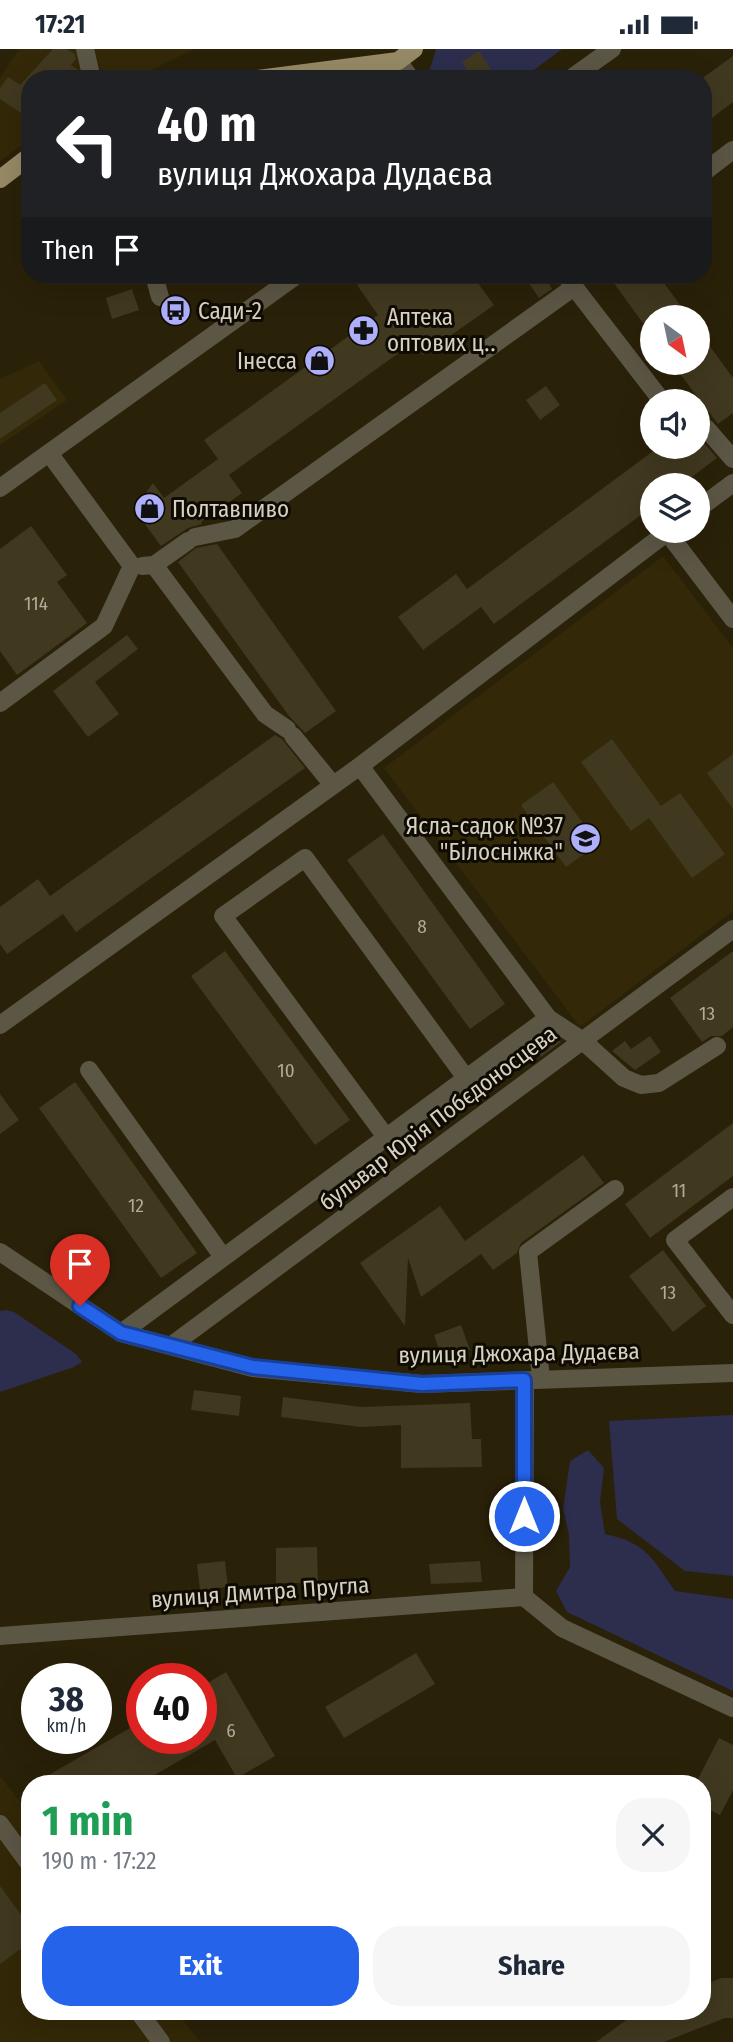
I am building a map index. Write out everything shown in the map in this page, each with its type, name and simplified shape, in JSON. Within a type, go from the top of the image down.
[{"type":"main road","points":[[328,70],[398,61],[414,49]]},
{"type":"main road","points":[[0,179],[21,163]]},
{"type":"street","points":[[85,49],[90,70]]},
{"type":"street","points":[[583,70],[612,49]]},
{"type":"street","points":[[398,61],[404,70]]},
{"type":"street","points":[[712,166],[733,150]]},
{"type":"street","points":[[156,284],[160,297]]},
{"type":"street","points":[[0,488],[284,284]]},
{"type":"street","points":[[132,566],[154,565],[191,539],[235,529],[565,284]]},
{"type":"street","points":[[571,284],[653,389]]},
{"type":"street","points":[[710,433],[733,459]]},
{"type":"street","points":[[48,453],[132,566]]},
{"type":"street","points":[[710,500],[733,483]]},
{"type":"street","points":[[0,1025],[360,766],[653,543]]},
{"type":"street","points":[[678,543],[733,619]]},
{"type":"street","points":[[154,565],[265,714],[290,732],[334,785]]},
{"type":"street","points":[[0,703],[104,626],[132,566]]},
{"type":"street","points":[[360,766],[548,1018],[583,1041],[624,1078],[641,1086],[659,1083],[718,1046]]},
{"type":"street","points":[[386,1137],[223,916],[304,858],[466,1078]]},
{"type":"street","name":"бульвар Юрія Побєдоносцева","points":[[172,1346],[733,929]]},
{"type":"street","points":[[121,1333],[548,1018]]},
{"type":"street","points":[[89,1070],[223,1257]]},
{"type":"street","points":[[615,1189],[528,1252],[533,1380],[524,1597],[562,1628],[733,1708]]},
{"type":"street","points":[[733,1197],[675,1240],[733,1315]]},
{"type":"street","name":"вулиця Джохара Дудаєва","points":[[0,1252],[121,1333],[266,1369],[422,1384],[733,1373]]},
{"type":"street","name":"вулиця Дмитра Пругла","points":[[0,1636],[524,1597]]},
{"type":"street","points":[[0,1824],[21,1853]]},
{"type":"street","points":[[145,2020],[161,2042]]},
{"type":"shaded area","points":[[19,49],[78,49],[83,70],[21,70],[21,146],[0,161],[0,78]]},
{"type":"shaded area","points":[[94,49],[194,49],[151,70],[101,70]]},
{"type":"shaded area","points":[[436,49],[562,49],[534,70],[430,70]]},
{"type":"shaded area","points":[[39,361],[67,400],[0,445],[0,379]]},
{"type":"shaded area","name":"Ясла-садок №37 \"Білосніжка\"","points":[[663,556],[733,648],[733,911],[580,1027],[384,768]]},
{"type":"shaded area","points":[[0,1311],[14,1312],[76,1354],[82,1362],[0,1392]]},
{"type":"shaded area","points":[[733,1415],[733,1576],[685,1571],[617,1519],[609,1421]]},
{"type":"shaded area","points":[[588,1450],[604,1468],[600,1502],[605,1534],[640,1547],[654,1561],[675,1591],[733,1599],[733,1691],[567,1612],[556,1591],[570,1567],[569,1535],[563,1509],[570,1461]]},
{"type":"shaded area","points":[[0,1776],[21,1803],[21,2020],[183,2020],[200,2042],[0,2042]]},
{"type":"building","points":[[53,49],[66,49],[75,54],[76,59],[71,65],[78,70],[34,70]]},
{"type":"building","points":[[479,51],[491,70],[467,70],[462,62]]},
{"type":"building","points":[[733,56],[733,102],[712,118],[712,71]]},
{"type":"building","points":[[8,77],[20,85],[21,113],[0,99],[0,88]]},
{"type":"building","points":[[479,284],[494,305],[423,355],[414,343],[229,475],[242,493],[201,522],[202,524],[188,528],[161,546],[139,512],[141,500],[153,483],[164,498],[218,459],[204,440],[378,315],[357,285]]},
{"type":"building","points":[[529,284],[549,284],[552,289],[539,298]]},
{"type":"building","points":[[615,284],[665,284],[680,305],[640,305],[640,319]]},
{"type":"building","points":[[132,289],[139,310],[112,319],[106,298]]},
{"type":"building","points":[[710,346],[733,378],[733,413],[718,424],[710,413],[710,389],[691,389],[681,375],[710,375]]},
{"type":"building","points":[[45,383],[57,400],[0,439],[0,413]]},
{"type":"building","points":[[546,386],[560,405],[540,420],[526,400]]},
{"type":"building","points":[[710,450],[717,458],[697,473],[640,473],[640,516],[494,624],[481,607],[423,650],[398,617],[456,574],[467,589],[642,459],[710,459]]},
{"type":"building","points":[[31,526],[67,575],[57,582],[87,623],[17,675],[0,651],[0,549]]},
{"type":"building","points":[[217,544],[336,711],[305,733],[289,716],[178,562],[196,548]]},
{"type":"building","points":[[127,635],[138,649],[95,682],[119,714],[88,737],[53,691]]},
{"type":"building","points":[[275,735],[282,739],[305,768],[76,932],[63,914],[7,954],[0,944],[0,907],[38,879],[50,896]]},
{"type":"building","points":[[612,739],[661,806],[680,793],[725,854],[692,878],[649,818],[631,831],[581,762]]},
{"type":"building","points":[[733,754],[733,809],[707,773]]},
{"type":"building","points":[[553,782],[598,844],[566,867],[521,805]]},
{"type":"building","points":[[383,834],[505,1004],[470,1029],[347,860]]},
{"type":"building","points":[[225,951],[350,1120],[315,1145],[191,976]]},
{"type":"building","points":[[733,951],[733,1027],[722,1036],[711,1036],[702,1042],[670,998]]},
{"type":"building","points":[[548,1032],[561,1042],[541,1057],[532,1044]]},
{"type":"building","points":[[650,1036],[661,1052],[635,1070],[612,1051],[625,1041],[631,1049]]},
{"type":"building","points":[[75,1082],[197,1253],[161,1278],[39,1108]]},
{"type":"building","points":[[0,1094],[19,1120],[0,1134]]},
{"type":"building","points":[[733,1123],[733,1176],[650,1238],[625,1204]]},
{"type":"building","points":[[583,1155],[604,1183],[521,1243],[517,1253],[493,1270],[481,1254],[421,1297],[408,1258],[405,1326],[360,1263],[440,1206],[465,1241]]},
{"type":"building","points":[[663,1250],[706,1306],[673,1332],[629,1276]]},
{"type":"building","points":[[461,1325],[470,1350],[443,1360],[434,1335]]},
{"type":"building","points":[[194,1390],[241,1396],[239,1416],[191,1410]]},
{"type":"building","points":[[283,1397],[361,1407],[470,1403],[472,1439],[481,1439],[482,1467],[401,1468],[401,1425],[361,1427],[281,1417]]},
{"type":"building","points":[[317,1547],[318,1583],[276,1583],[276,1548]]},
{"type":"building","points":[[225,1561],[228,1587],[200,1590],[197,1564]]},
{"type":"building","points":[[480,1561],[482,1582],[431,1584],[429,1564]]},
{"type":"building","points":[[416,1653],[435,1684],[344,1738],[325,1707]]},
{"type":"building","points":[[226,1672],[275,1756],[242,1775],[235,1775],[217,1743],[217,1677]]},
{"type":"building","points":[[126,1730],[126,1754],[191,1754],[155,1775],[49,1775],[85,1754],[112,1754],[112,1738]]},
{"type":"building","points":[[719,1738],[733,1745],[733,1790],[720,1815],[711,1810],[711,1775],[700,1775]]},
{"type":"building","points":[[0,1886],[21,1915],[21,1949],[0,1964]]},
{"type":"building","points":[[721,1978],[733,1978],[733,2018],[725,2018],[664,2042],[596,2042],[627,2020],[711,2020],[711,1982]]},
{"type":"place","name":"Сади-2","points":[[175,311]]},
{"type":"place","name":"Аптека оптових ц‥","points":[[364,330]]},
{"type":"place","name":"Інесса","points":[[320,361]]},
{"type":"place","name":"Полтавпиво","points":[[149,509]]},
{"type":"place","name":"Ясла-садок №37 \"Білосніжка\"","points":[[586,839]]},
{"type":"route","points":[[80,1306],[121,1333],[253,1367],[422,1384],[524,1380],[524,1516]]}]
